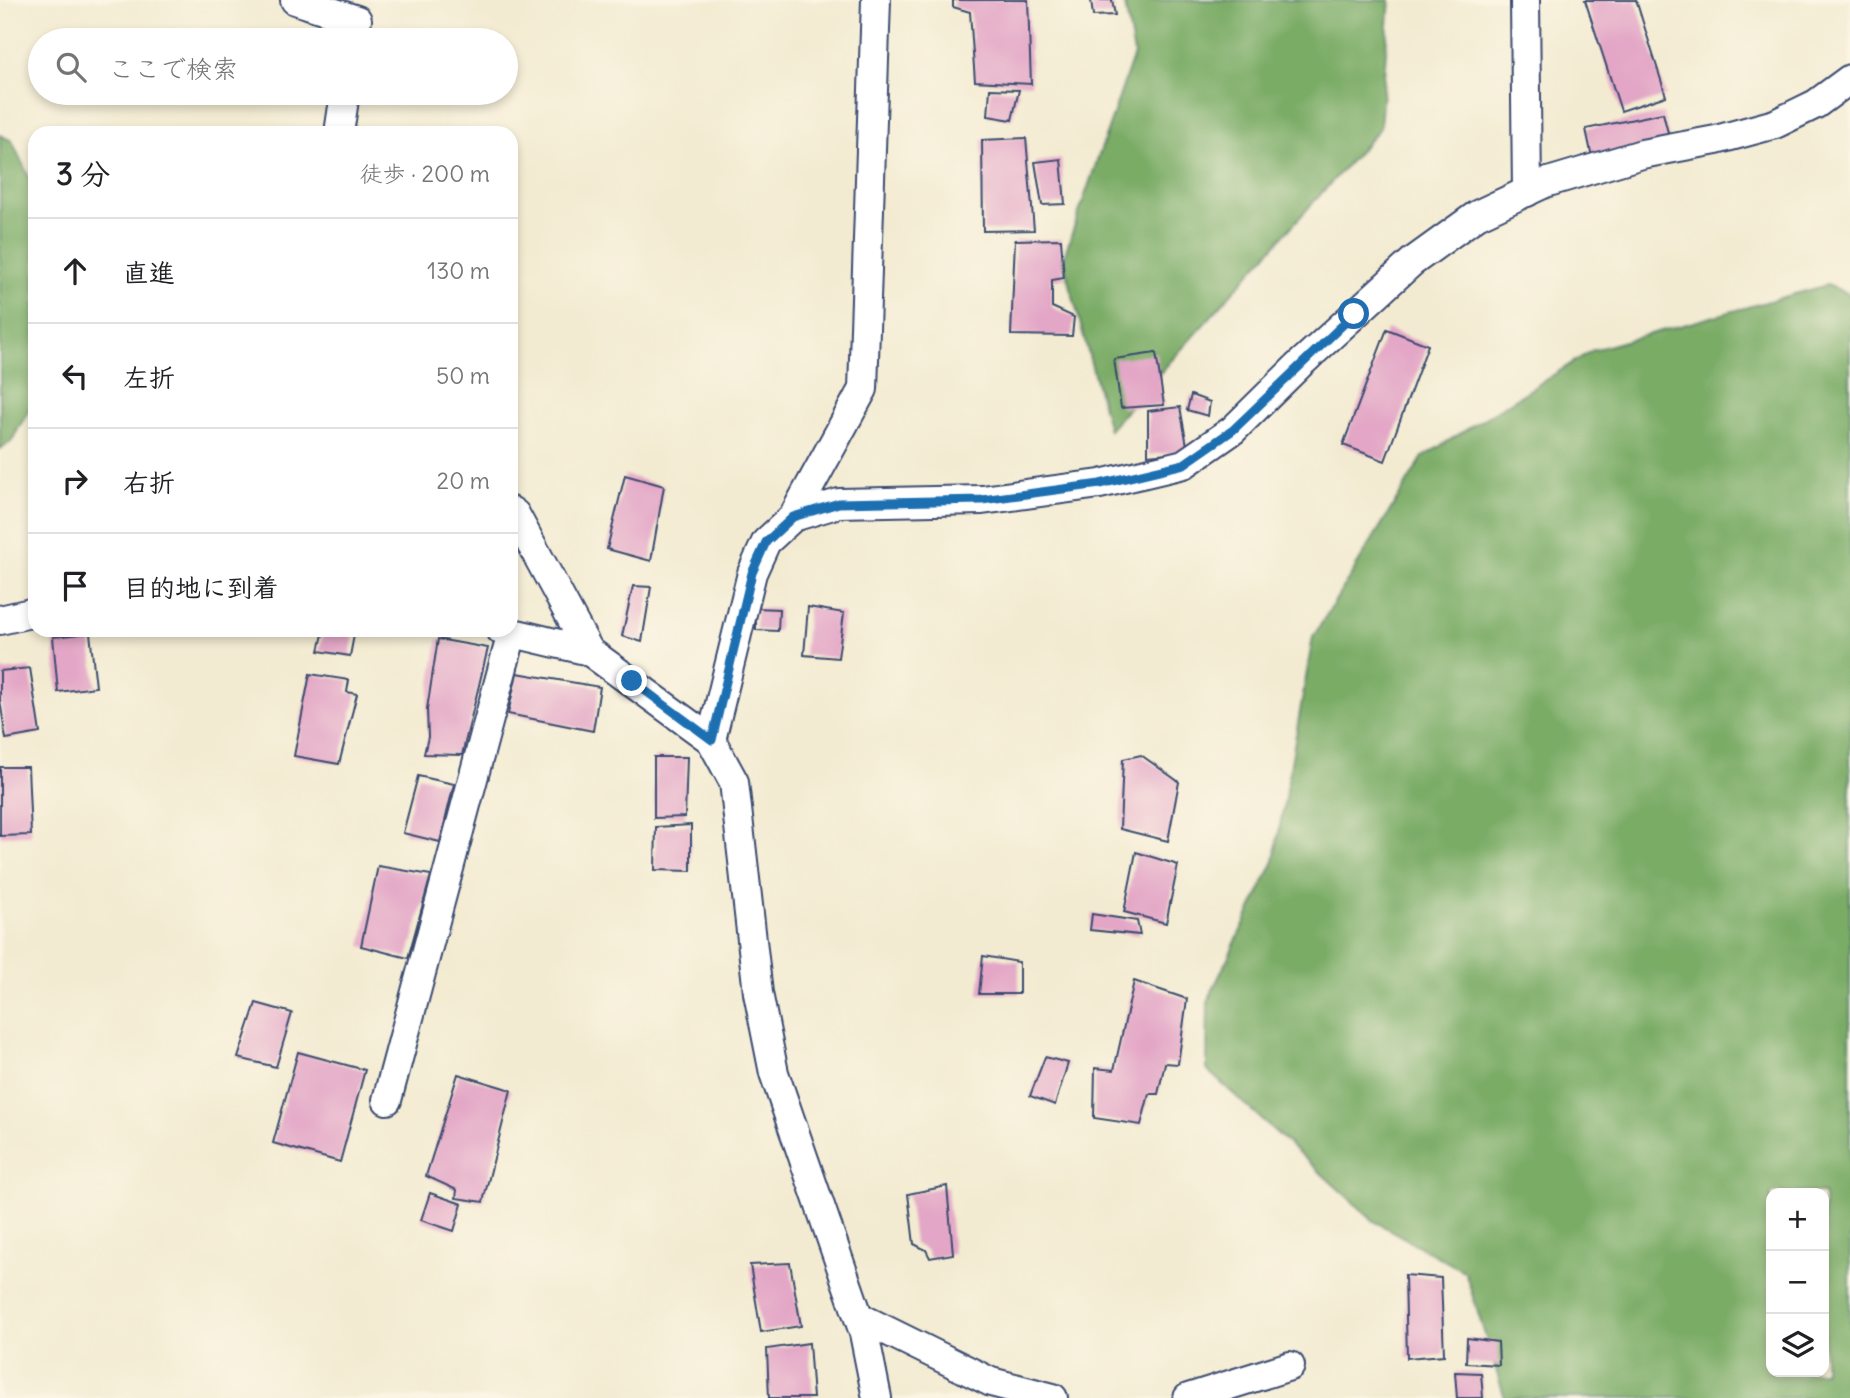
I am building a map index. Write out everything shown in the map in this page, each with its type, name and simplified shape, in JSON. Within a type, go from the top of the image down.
[{"type":"street","points":[[295,0],[358,20]]},
{"type":"street","points":[[712,740],[752,573],[766,542],[793,517],[863,388],[876,0]]},
{"type":"street","points":[[1525,0],[1527,191]]},
{"type":"street","points":[[793,517],[839,503],[995,498],[1100,484],[1184,464],[1233,430],[1298,366],[1412,262],[1477,215],[1545,183],[1643,154],[1716,140],[1775,124],[1816,104],[1850,79]]},
{"type":"street","points":[[340,126],[343,105]]},
{"type":"street","points":[[518,520],[589,651]]},
{"type":"street","points":[[0,620],[28,614]]},
{"type":"street","points":[[518,634],[589,651],[712,740],[734,782],[758,993],[774,1073],[859,1317],[877,1398]]},
{"type":"street","points":[[387,1100],[505,637]]},
{"type":"street","points":[[859,1317],[992,1382],[1053,1398]]},
{"type":"street","points":[[1188,1398],[1290,1366]]},
{"type":"green space","points":[[1124,0],[1390,0],[1380,128],[1109,430],[1063,259],[1134,54]]},
{"type":"green space","points":[[0,135],[12,141],[28,175],[28,412],[11,442],[0,449]]},
{"type":"green space","points":[[1827,285],[1850,294],[1850,1398],[1505,1398],[1465,1272],[1374,1221],[1207,1070],[1208,1000],[1274,861],[1313,637],[1423,457],[1593,350]]},
{"type":"building","points":[[953,0],[1028,0],[1031,84],[975,81],[970,12],[953,7]]},
{"type":"building","points":[[1091,0],[1112,0],[1115,15],[1093,16]]},
{"type":"building","points":[[1585,0],[1636,0],[1666,96],[1621,111]]},
{"type":"building","points":[[990,89],[1019,90],[1012,120],[988,116]]},
{"type":"building","points":[[1663,113],[1670,141],[1592,157],[1586,129]]},
{"type":"building","points":[[1026,138],[1034,230],[983,231],[982,140]]},
{"type":"building","points":[[1061,159],[1065,204],[1042,205],[1035,162]]},
{"type":"building","points":[[1061,239],[1064,278],[1052,280],[1052,307],[1074,317],[1072,336],[1011,335],[1015,240]]},
{"type":"building","points":[[1387,329],[1428,345],[1385,461],[1343,445]]},
{"type":"building","points":[[1156,353],[1164,405],[1121,408],[1114,359]]},
{"type":"building","points":[[1191,395],[1210,402],[1208,416],[1187,410]]},
{"type":"building","points":[[1180,407],[1188,451],[1148,455],[1148,411]]},
{"type":"building","points":[[625,475],[664,486],[651,561],[607,549]]},
{"type":"building","points":[[633,586],[651,587],[642,642],[622,636]]},
{"type":"building","points":[[808,607],[844,613],[838,658],[804,655]]},
{"type":"building","points":[[756,608],[779,609],[778,631],[756,630]]},
{"type":"building","points":[[53,637],[90,637],[96,687],[58,692]]},
{"type":"building","points":[[322,637],[354,637],[350,656],[319,651]]},
{"type":"building","points":[[438,639],[488,648],[462,755],[424,754],[428,737],[427,709]]},
{"type":"building","points":[[30,668],[40,733],[6,739],[0,700],[0,671]]},
{"type":"building","points":[[517,673],[600,687],[593,731],[508,714]]},
{"type":"building","points":[[310,674],[349,680],[347,692],[357,694],[339,764],[294,756]]},
{"type":"building","points":[[1141,755],[1179,782],[1168,841],[1120,829],[1123,759]]},
{"type":"building","points":[[654,757],[687,757],[685,817],[654,818]]},
{"type":"building","points":[[0,767],[28,767],[31,835],[0,836]]},
{"type":"building","points":[[418,776],[454,784],[440,842],[403,833]]},
{"type":"building","points":[[691,825],[691,871],[655,870],[656,827]]},
{"type":"building","points":[[1136,852],[1178,865],[1166,923],[1124,912]]},
{"type":"building","points":[[378,866],[431,875],[408,958],[361,946]]},
{"type":"building","points":[[1092,914],[1137,921],[1140,935],[1090,930]]},
{"type":"building","points":[[983,956],[1019,962],[1019,994],[979,994]]},
{"type":"building","points":[[1134,981],[1187,999],[1178,1064],[1165,1063],[1158,1094],[1149,1094],[1141,1125],[1094,1118],[1095,1068],[1114,1070]]},
{"type":"building","points":[[256,1003],[292,1013],[276,1067],[238,1058]]},
{"type":"building","points":[[298,1052],[365,1070],[340,1162],[273,1143]]},
{"type":"building","points":[[1045,1057],[1068,1063],[1055,1105],[1030,1096]]},
{"type":"building","points":[[458,1074],[511,1090],[483,1202],[456,1198],[457,1190],[426,1176]]},
{"type":"building","points":[[947,1186],[953,1254],[930,1258],[926,1250],[914,1244],[908,1194]]},
{"type":"building","points":[[430,1193],[462,1204],[454,1231],[421,1220]]},
{"type":"building","points":[[790,1263],[801,1326],[761,1332],[750,1265]]},
{"type":"building","points":[[1405,1275],[1441,1278],[1444,1355],[1407,1358]]},
{"type":"building","points":[[1467,1338],[1498,1342],[1499,1365],[1466,1363]]},
{"type":"building","points":[[809,1343],[813,1398],[769,1398],[767,1349]]},
{"type":"building","points":[[1455,1372],[1481,1373],[1483,1398],[1457,1398]]},
{"type":"route","points":[[632,681],[712,740],[752,573],[766,542],[793,517],[839,503],[982,500],[1100,484],[1184,464],[1233,430],[1354,314]]}]
